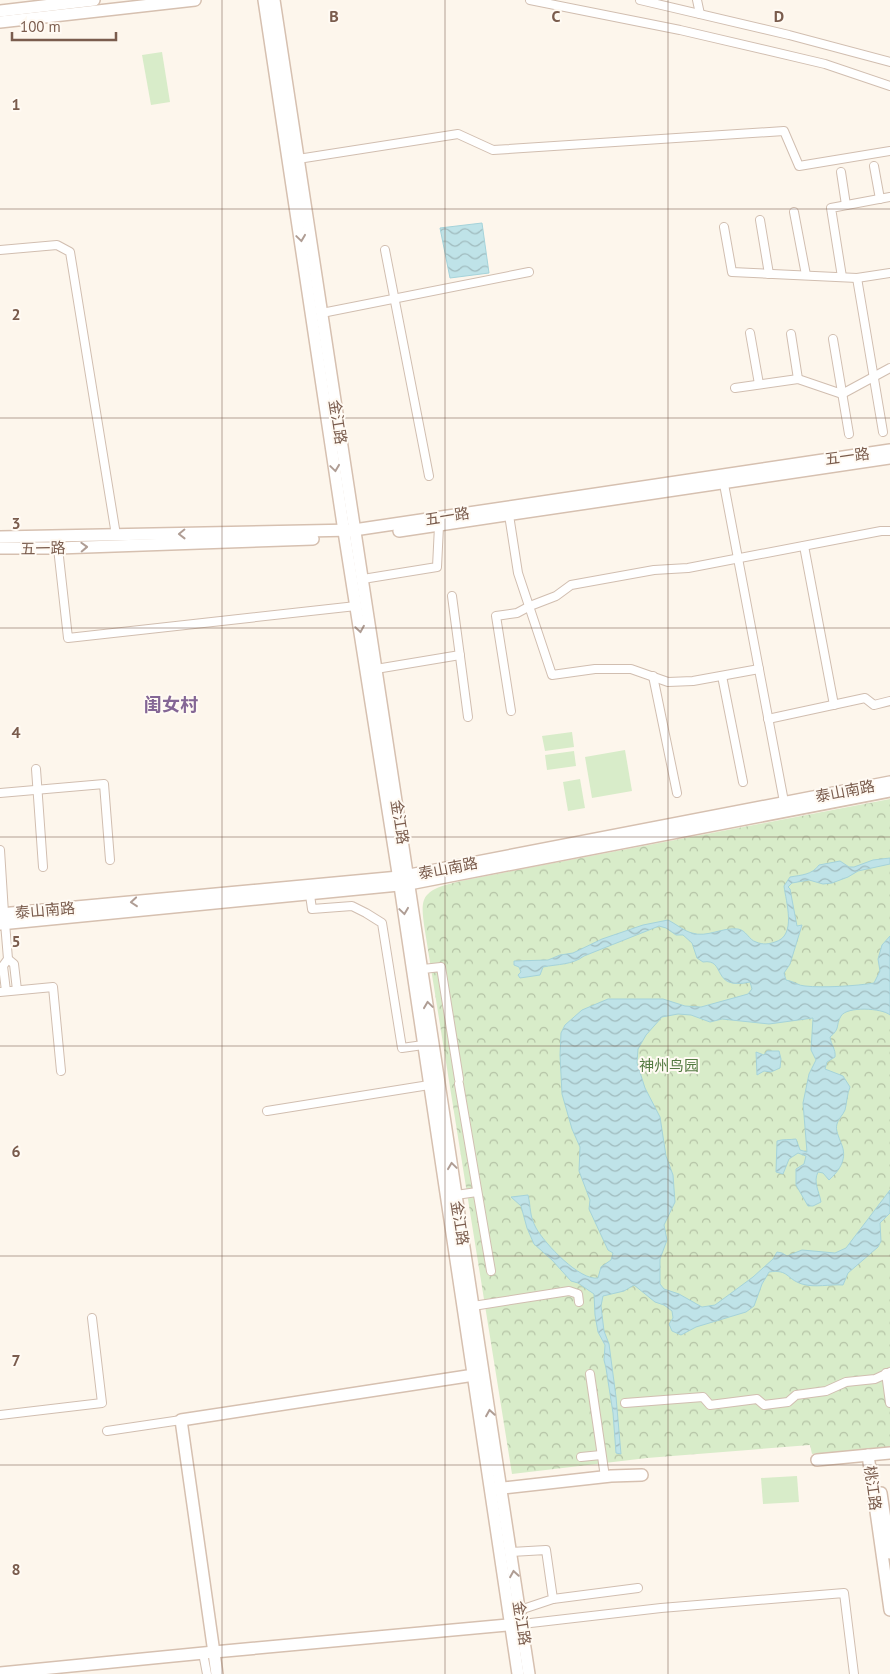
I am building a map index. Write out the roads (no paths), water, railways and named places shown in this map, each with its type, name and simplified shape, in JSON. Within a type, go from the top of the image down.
[{"type":"street","points":[[0,22],[12,10],[94,0]]},
{"type":"street","points":[[0,11],[195,0]]},
{"type":"street","name":"金江路","points":[[264,0],[322,313],[350,534],[356,606],[378,718],[404,881],[451,1196],[474,1376],[496,1488],[511,1552],[520,1610],[516,1625],[529,1674]]},
{"type":"street","name":"金江路","points":[[274,0],[294,160],[350,534],[362,579],[376,669],[378,718]]},
{"type":"street","points":[[530,0],[719,39],[825,64],[890,86]]},
{"type":"street","points":[[640,0],[789,35],[890,62]]},
{"type":"street","points":[[698,0],[700,14]]},
{"type":"street","points":[[294,160],[458,134],[493,150],[784,131],[799,166],[890,151]]},
{"type":"street","points":[[874,166],[880,199]]},
{"type":"street","points":[[841,172],[846,205]]},
{"type":"street","points":[[842,277],[831,208],[890,197]]},
{"type":"street","points":[[794,212],[806,275]]},
{"type":"street","points":[[760,220],[769,274]]},
{"type":"street","points":[[724,227],[732,272],[857,278],[890,272]]},
{"type":"street","points":[[0,250],[57,245],[70,252],[116,535]]},
{"type":"street","points":[[386,250],[429,476]]},
{"type":"street","points":[[322,313],[529,272]]},
{"type":"street","points":[[857,278],[883,432]]},
{"type":"street","points":[[750,333],[759,384]]},
{"type":"street","points":[[791,334],[798,379]]},
{"type":"street","points":[[833,339],[849,434]]},
{"type":"street","points":[[735,388],[798,379],[842,394],[890,368]]},
{"type":"street","name":"五一路","points":[[0,548],[58,548],[350,534],[439,526],[890,450]]},
{"type":"street","name":"五一路","points":[[0,537],[350,534],[723,478],[890,458]]},
{"type":"street","points":[[723,478],[785,807]]},
{"type":"street","points":[[509,515],[518,573],[552,675],[595,669],[631,669],[668,682],[693,681],[759,669]]},
{"type":"street","points":[[362,579],[437,566],[439,526]]},
{"type":"street","points":[[511,711],[496,616],[517,613],[529,606],[556,596],[571,585],[654,570],[688,568],[890,531]]},
{"type":"street","points":[[804,546],[834,705]]},
{"type":"street","points":[[58,548],[68,638],[356,606]]},
{"type":"street","points":[[452,596],[468,717]]},
{"type":"street","points":[[376,669],[460,655]]},
{"type":"street","points":[[653,676],[677,793]]},
{"type":"street","points":[[722,676],[743,782]]},
{"type":"street","points":[[768,719],[865,698],[874,704],[890,701]]},
{"type":"street","points":[[36,769],[43,866]]},
{"type":"street","name":"泰山南路","points":[[785,807],[890,782]]},
{"type":"street","points":[[0,793],[104,784],[110,860]]},
{"type":"street","name":"泰山南路","points":[[274,893],[310,895],[404,881],[785,807],[890,791]]},
{"type":"street","points":[[0,850],[2,919],[8,959],[14,964],[17,990]]},
{"type":"street","name":"金江路","points":[[404,881],[423,969],[430,1085],[473,1306],[496,1488],[516,1625],[518,1674]]},
{"type":"street","name":"泰山南路","points":[[2,919],[404,881]]},
{"type":"street","points":[[310,895],[312,909],[352,906],[382,923],[402,1048],[428,1045]]},
{"type":"street","points":[[8,959],[3,966],[3,992],[53,987],[61,1071]]},
{"type":"street","points":[[423,969],[441,966],[491,1271]]},
{"type":"street","points":[[267,1111],[430,1085]]},
{"type":"street","points":[[451,1196],[478,1192]]},
{"type":"street","points":[[473,1306],[569,1291],[578,1294],[579,1302]]},
{"type":"street","points":[[0,1415],[102,1402],[92,1318]]},
{"type":"street","points":[[625,1403],[702,1397],[710,1405],[757,1399],[764,1405],[788,1402],[796,1395],[826,1391],[846,1382],[875,1379],[888,1372],[890,1403]]},
{"type":"street","points":[[590,1374],[605,1477]]},
{"type":"street","points":[[107,1431],[474,1376]]},
{"type":"street","points":[[181,1420],[208,1652],[207,1674]]},
{"type":"street","points":[[817,1460],[890,1453]]},
{"type":"street","points":[[581,1458],[602,1455]]},
{"type":"street","name":"桃江路","points":[[872,1455],[890,1553]]},
{"type":"street","name":"桃江路","points":[[872,1455],[890,1610]]},
{"type":"street","points":[[496,1488],[642,1475]]},
{"type":"street","points":[[511,1552],[546,1550],[553,1599]]},
{"type":"street","points":[[520,1610],[553,1599],[638,1588]]},
{"type":"street","points":[[0,1673],[208,1652],[516,1625],[661,1608],[844,1593],[854,1674]]},
{"type":"street","points":[[208,1652],[218,1674]]},
{"type":"water","points":[[482,223],[489,273],[450,278],[440,228]]},
{"type":"water","points":[[890,858],[890,864],[858,871],[832,883],[823,884],[809,880],[792,883],[788,887],[797,926],[802,925],[790,964],[784,973],[786,980],[812,987],[874,983],[880,971],[878,959],[882,945],[890,936],[890,1015],[880,1011],[865,1009],[844,1013],[838,1022],[837,1029],[830,1037],[835,1057],[827,1062],[825,1069],[843,1076],[850,1087],[845,1110],[838,1120],[837,1126],[844,1154],[842,1163],[829,1180],[823,1173],[818,1172],[816,1183],[821,1202],[808,1206],[796,1185],[796,1169],[804,1164],[806,1156],[798,1153],[789,1159],[783,1174],[776,1172],[777,1141],[796,1139],[800,1150],[807,1152],[803,1103],[809,1074],[816,1060],[811,1050],[813,1018],[769,1024],[722,1019],[710,1022],[691,1015],[678,1014],[662,1017],[646,1035],[638,1049],[637,1063],[645,1088],[660,1117],[666,1156],[673,1175],[675,1202],[664,1225],[667,1240],[660,1259],[660,1284],[664,1289],[679,1294],[702,1307],[715,1305],[753,1277],[773,1259],[777,1252],[787,1256],[802,1250],[835,1253],[846,1248],[890,1190],[890,1213],[880,1223],[881,1241],[878,1247],[848,1273],[843,1285],[807,1285],[797,1282],[784,1273],[769,1272],[762,1284],[754,1306],[746,1312],[696,1327],[681,1335],[672,1331],[669,1324],[673,1318],[672,1311],[664,1305],[655,1302],[634,1285],[624,1291],[603,1296],[601,1306],[604,1331],[609,1344],[621,1454],[616,1453],[613,1413],[604,1360],[605,1345],[598,1332],[594,1294],[578,1283],[571,1281],[534,1244],[521,1206],[511,1197],[528,1195],[534,1223],[547,1243],[573,1268],[582,1274],[598,1278],[601,1267],[611,1260],[613,1253],[608,1250],[589,1209],[590,1200],[579,1171],[580,1147],[572,1129],[562,1094],[560,1055],[561,1033],[565,1025],[582,1010],[608,999],[663,999],[685,1006],[701,1007],[748,994],[752,989],[750,982],[737,984],[724,979],[715,965],[710,962],[703,962],[697,958],[692,943],[683,935],[676,935],[666,928],[659,926],[575,961],[543,967],[540,975],[520,978],[518,975],[521,972],[519,967],[514,965],[514,961],[548,960],[560,955],[573,953],[602,939],[643,925],[668,920],[692,933],[703,934],[726,929],[738,929],[756,942],[764,944],[773,943],[782,939],[788,926],[788,909],[784,886],[790,877],[810,873],[819,865],[840,861],[849,867],[854,867],[873,860]]},
{"type":"water","points":[[767,1051],[779,1051],[781,1059],[780,1068],[771,1072],[764,1071],[757,1075],[756,1052],[764,1055]]},
{"type":"district","name":"闺女村","points":[[171,704]]},
{"type":"park label","name":"神州鸟园","points":[[669,1065]]}]
